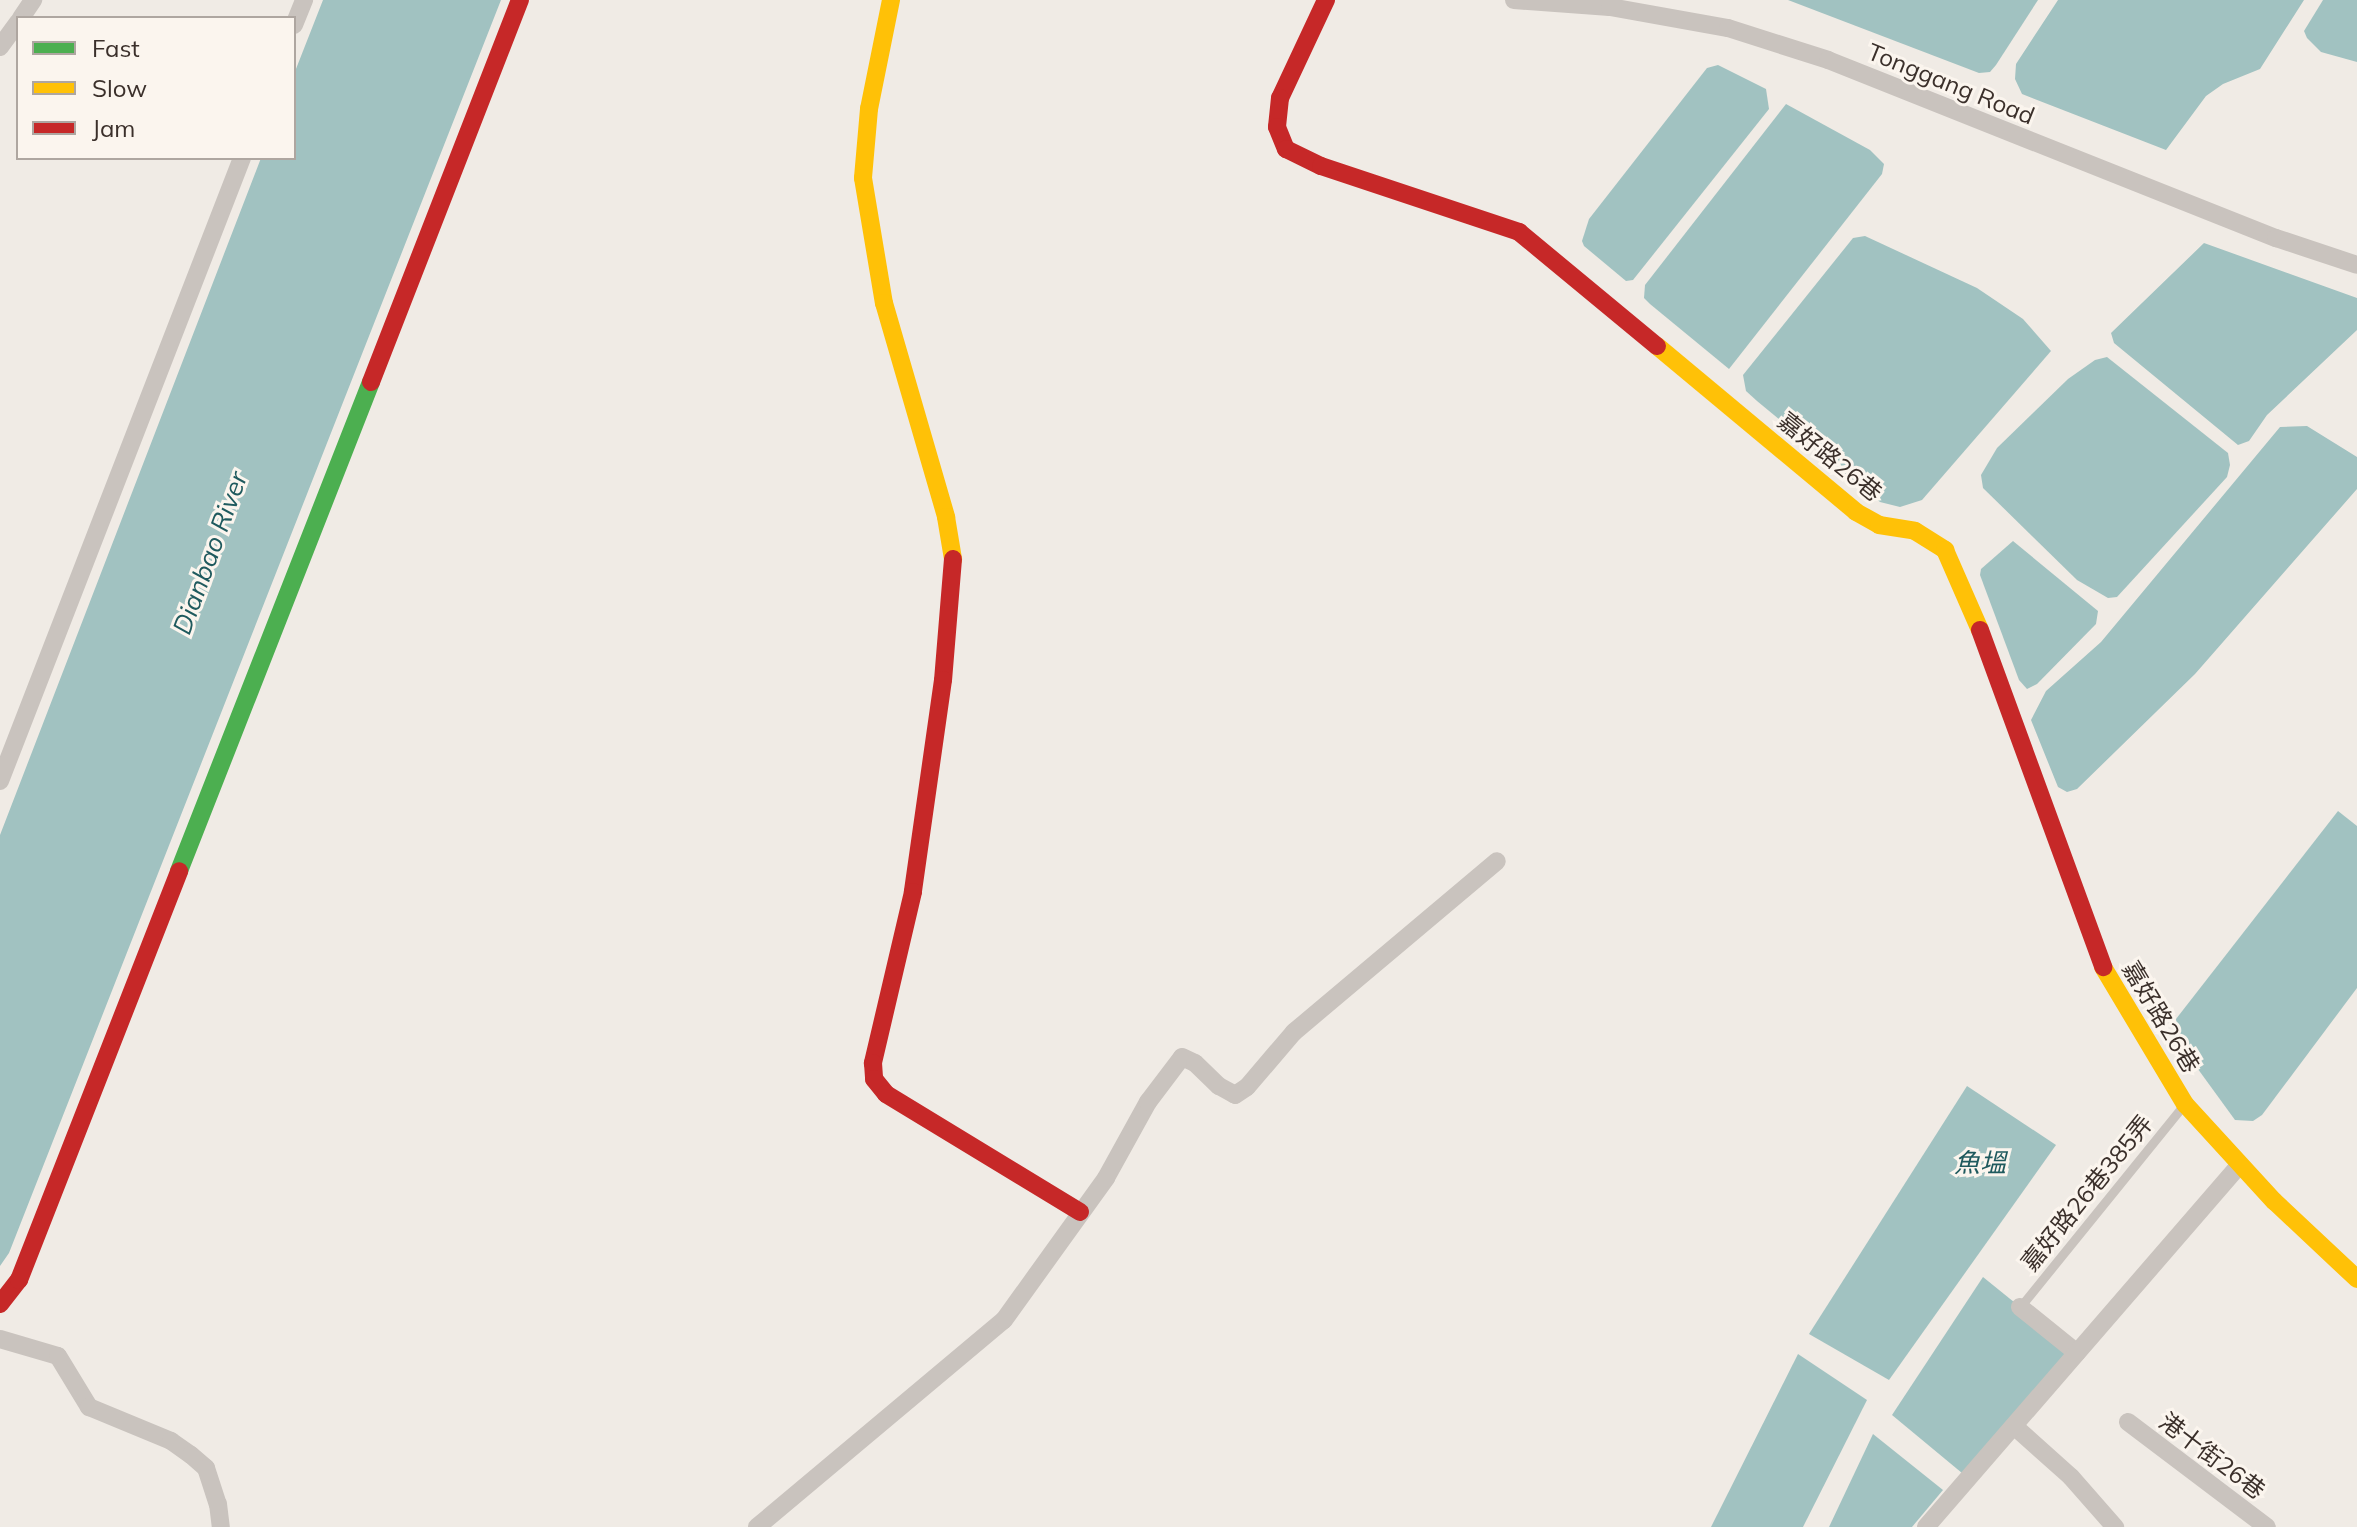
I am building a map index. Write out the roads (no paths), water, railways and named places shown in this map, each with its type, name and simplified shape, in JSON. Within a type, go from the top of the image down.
[{"type":"street","points":[[296,20],[304,0]]},
{"type":"street","points":[[0,1304],[19,1280],[520,0]]},
{"type":"street","points":[[891,0],[869,109],[863,178],[884,303],[946,517],[953,560],[943,680],[913,892],[873,1063],[874,1079],[886,1094],[1080,1212]]},
{"type":"street","name":"嘉好路26巷","points":[[1326,0],[1280,98],[1277,127],[1286,149],[1321,166],[1519,232],[1856,512],[1879,525],[1915,531],[1945,550],[1970,602],[2075,897],[2108,978],[2185,1104],[2274,1201],[2357,1279]]},
{"type":"street","name":"Tonggang Road","points":[[1514,0],[1610,7],[1728,28],[1828,60],[2276,238],[2357,265]]},
{"type":"street","points":[[0,47],[16,24]]},
{"type":"street","points":[[0,781],[241,160]]},
{"type":"street","points":[[757,1527],[1004,1320],[1106,1178],[1171,1067],[1182,1057],[1235,1095],[1247,1087],[1294,1032],[1497,861]]},
{"type":"street","points":[[1926,1527],[2077,1353],[2245,1171]]},
{"type":"street","points":[[2020,1307],[2077,1353]]},
{"type":"street","points":[[0,1339],[58,1356],[89,1407],[171,1441],[191,1455],[206,1468],[218,1504],[221,1527]]},
{"type":"street","name":"港十街26巷","points":[[2128,1422],[2267,1527]]},
{"type":"street","points":[[2014,1426],[2071,1477],[2115,1527]]},
{"type":"lane","name":"嘉好路26巷385弄","points":[[2020,1307],[2185,1104]]},
{"type":"water","name":"Dianbao River","points":[[323,0],[501,0],[9,1253],[0,1266],[0,835],[260,160],[296,160],[296,69]]},
{"type":"water","points":[[1788,0],[2038,0],[1996,65],[1990,72],[1979,73]]},
{"type":"water","points":[[2058,0],[2304,0],[2260,69],[2223,84],[2206,96],[2166,150],[2022,94],[2015,79],[2016,64]]},
{"type":"water","points":[[2323,0],[2357,0],[2357,62],[2321,52],[2307,38],[2304,31]]},
{"type":"water","points":[[1718,65],[1766,89],[1769,109],[1633,280],[1626,281],[1584,246],[1582,241],[1589,219],[1707,68]]},
{"type":"water","points":[[1786,104],[1870,150],[1884,164],[1882,174],[1729,369],[1644,298],[1645,285]]},
{"type":"water","points":[[1865,236],[1977,288],[2023,319],[2051,351],[1922,500],[1900,507],[1880,502],[1757,401],[1746,391],[1743,375],[1853,238]]},
{"type":"water","points":[[2204,243],[2357,298],[2357,330],[2267,415],[2249,441],[2238,445],[2114,343],[2111,333]]},
{"type":"water","points":[[2107,357],[2228,453],[2230,465],[2227,477],[2117,597],[2108,598],[2077,580],[1983,488],[1981,475],[1997,448],[2068,379],[2095,360]]},
{"type":"water","points":[[2307,426],[2357,457],[2357,489],[2195,674],[2077,789],[2067,792],[2058,787],[2031,720],[2046,691],[2101,642],[2280,427]]},
{"type":"water","points":[[2013,541],[2098,611],[2096,624],[2037,684],[2027,689],[2019,680],[1980,575],[1981,569]]},
{"type":"water","points":[[2338,811],[2357,826],[2357,988],[2262,1115],[2253,1121],[2235,1120],[2179,1043],[2176,1019]]},
{"type":"water","name":"魚塭","points":[[1967,1086],[2056,1145],[1889,1380],[1809,1334]]},
{"type":"water","points":[[1983,1277],[2077,1353],[1968,1478],[1892,1415]]},
{"type":"water","points":[[1798,1354],[1867,1400],[1803,1527],[1711,1527]]},
{"type":"water","points":[[1873,1434],[1943,1490],[1912,1527],[1829,1527]]}]
